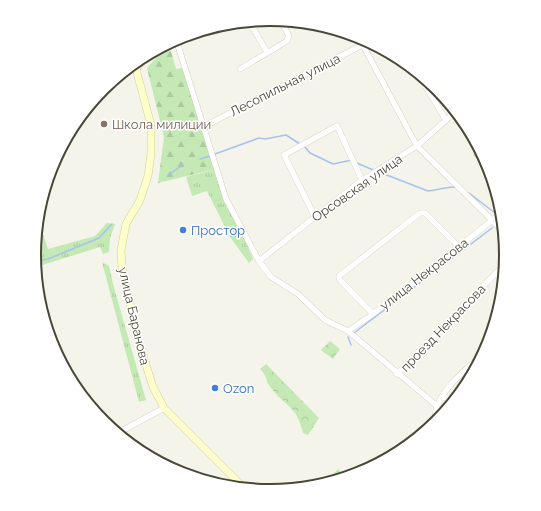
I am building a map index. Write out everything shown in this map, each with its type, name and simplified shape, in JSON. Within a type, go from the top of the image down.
[{"type":"main road","name":"улица Баранова","points":[[137,69],[150,125],[151,153],[148,176],[140,200],[126,224],[121,250],[122,268],[146,369],[164,408],[239,483]]},
{"type":"street","points":[[252,26],[267,52]]},
{"type":"street","points":[[240,68],[287,41],[289,36],[284,26]]},
{"type":"street","points":[[362,45],[417,146],[498,226]]},
{"type":"street","name":"Лесопильная улица","points":[[203,127],[362,45]]},
{"type":"street","points":[[178,46],[226,199],[259,261],[271,277],[298,294],[325,320],[348,331],[397,374],[437,406]]},
{"type":"street","points":[[426,86],[446,120]]},
{"type":"street","name":"Орсовская улица","points":[[259,261],[362,180],[417,146],[452,115]]},
{"type":"street","points":[[315,217],[284,154],[337,126],[362,180]]},
{"type":"street","points":[[373,314],[340,280],[339,276],[420,213],[425,213],[458,246]]},
{"type":"street","name":"улица Некрасова","points":[[348,331],[373,314],[497,216]]},
{"type":"street","name":"проезд Некрасова","points":[[397,374],[500,269]]},
{"type":"street","points":[[436,415],[437,406],[443,397],[463,372],[473,363]]},
{"type":"street","points":[[443,397],[450,399]]},
{"type":"street","points":[[122,431],[164,408]]},
{"type":"green space","points":[[166,51],[171,51],[176,69],[183,68],[216,169],[158,183],[164,137],[147,68],[157,56]]},
{"type":"green space","points":[[476,153],[480,162],[473,155]]},
{"type":"green space","points":[[216,169],[253,259],[249,263],[230,237],[207,191],[192,196],[186,177]]},
{"type":"green space","points":[[107,223],[115,224],[110,238],[109,252],[103,254],[100,247],[41,265],[42,232],[48,249],[95,236]]},
{"type":"green space","points":[[102,262],[109,266],[146,400],[139,402]]},
{"type":"green space","points":[[330,341],[340,349],[333,359],[321,350]]},
{"type":"green space","points":[[266,364],[319,418],[308,435],[303,433],[297,416],[293,410],[274,392],[269,385],[260,369]]},
{"type":"green space","points":[[338,469],[342,473],[331,477]]},
{"type":"waterway","points":[[215,154],[259,138],[265,139],[286,135],[300,144]]},
{"type":"waterway","points":[[304,146],[310,153],[333,164],[352,160]]},
{"type":"waterway","points":[[200,159],[210,156]]},
{"type":"waterway","points":[[357,163],[373,170]]},
{"type":"waterway","points":[[168,175],[183,165]]},
{"type":"waterway","points":[[379,172],[428,191],[455,187]]},
{"type":"waterway","points":[[469,193],[495,213]]},
{"type":"waterway","points":[[41,260],[48,259],[99,238],[112,224]]},
{"type":"waterway","points":[[354,333],[492,228]]},
{"type":"waterway","points":[[348,337],[351,345]]},
{"type":"place","name":"Школа милиции","points":[[104,124]]},
{"type":"place","name":"Простор","points":[[183,230]]},
{"type":"place","name":"Ozon","points":[[215,388]]}]
